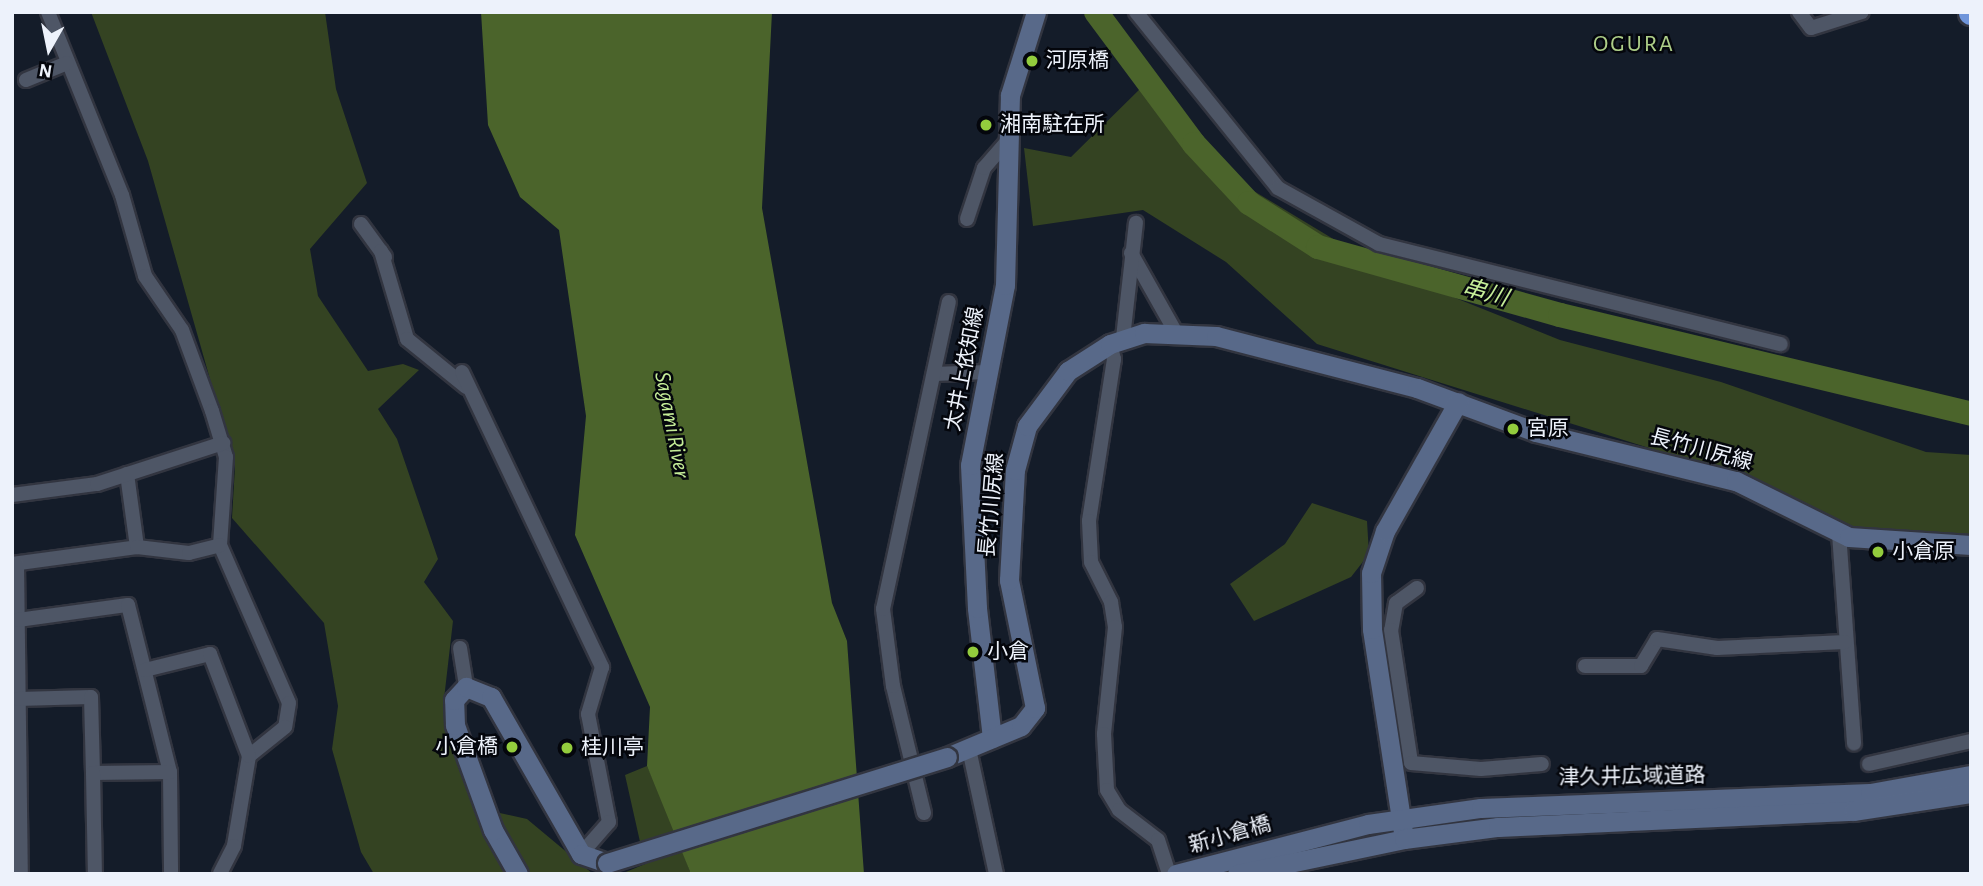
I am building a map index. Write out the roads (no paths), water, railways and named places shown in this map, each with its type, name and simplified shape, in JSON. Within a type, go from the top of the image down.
[{"type":"main road","name":"太井上依知線","points":[[992,738],[970,495],[988,372],[1005,285],[1012,78],[1036,12]]},
{"type":"main road","name":"長竹川尻線","points":[[581,854],[607,863],[947,757],[1031,719],[1036,704],[1010,598],[1021,444],[1054,385],[1117,341],[1175,331],[1286,353],[1458,402],[1536,432],[1736,481],[1839,533],[1971,545]]},
{"type":"main road","points":[[1404,839],[1388,683],[1370,609],[1374,559],[1458,402]]},
{"type":"main road","points":[[519,874],[493,830],[455,724],[454,701],[466,687],[491,697],[581,854]]},
{"type":"main road","name":"津久井広域道路","points":[[1298,849],[1401,819],[1570,801],[1870,793],[1971,775]]},
{"type":"main road","name":"津久井広域道路","points":[[1298,849],[1545,823],[1854,811],[1971,793]]},
{"type":"main road","name":"新小倉橋","points":[[1177,874],[1298,849]]},
{"type":"main road","name":"新小倉橋","points":[[1237,874],[1298,849]]},
{"type":"street","points":[[48,12],[122,195],[145,276],[182,330],[223,443],[220,544],[253,610],[291,715],[249,756]]},
{"type":"street","points":[[1136,12],[1278,188],[1379,244],[1781,344]]},
{"type":"street","points":[[1799,12],[1811,28],[1862,12]]},
{"type":"street","points":[[26,80],[67,63]]},
{"type":"street","points":[[967,219],[984,168],[1008,140]]},
{"type":"street","points":[[1136,223],[1089,521],[1091,562],[1111,602],[1115,627],[1104,734],[1107,790],[1119,810],[1158,840],[1169,874]]},
{"type":"street","points":[[361,224],[392,265]]},
{"type":"street","points":[[381,251],[407,339],[473,393]]},
{"type":"street","points":[[1131,253],[1175,331]]},
{"type":"street","points":[[924,813],[893,686],[883,609],[949,302]]},
{"type":"street","points":[[462,372],[602,667],[588,706],[609,822],[581,854]]},
{"type":"street","points":[[934,374],[988,372]]},
{"type":"street","points":[[12,495],[127,474],[223,443]]},
{"type":"street","points":[[127,474],[137,548]]},
{"type":"street","points":[[1839,533],[1844,642],[1854,743]]},
{"type":"street","points":[[20,874],[16,816],[18,620],[15,564],[137,548],[189,553],[220,544]]},
{"type":"street","points":[[1417,588],[1396,603],[1391,630],[1388,683],[1411,764],[1482,769],[1542,764]]},
{"type":"street","points":[[18,620],[128,605],[170,772],[171,874]]},
{"type":"street","points":[[1585,666],[1641,666],[1657,639],[1729,648],[1844,642]]},
{"type":"street","points":[[460,648],[466,687]]},
{"type":"street","points":[[145,670],[210,654],[249,756],[234,846],[220,874]]},
{"type":"street","points":[[18,699],[91,697],[94,874]]},
{"type":"street","points":[[1869,764],[1971,741]]},
{"type":"street","points":[[969,749],[996,874]]},
{"type":"street","points":[[93,773],[170,772]]},
{"type":"water","name":"Sagami River","points":[[481,12],[772,12],[762,208],[832,603],[847,641],[864,874],[691,874],[647,766],[650,707],[575,535],[586,416],[559,230],[520,197],[488,125]]},
{"type":"waterway","name":"串川","points":[[1096,12],[1194,144],[1249,203],[1318,247],[1560,315],[1971,414]]},
{"type":"place","name":"河原橋","points":[[1032,61]]},
{"type":"place","name":"湘南駐在所","points":[[986,125]]},
{"type":"place","name":"宮原","points":[[1513,429]]},
{"type":"place","name":"小倉原","points":[[1878,552]]},
{"type":"place","name":"小倉","points":[[973,652]]},
{"type":"place","name":"小倉橋","points":[[512,747]]},
{"type":"place","name":"桂川亭","points":[[567,748]]},
{"type":"district","name":"OGURA","points":[[1634,45]]}]
